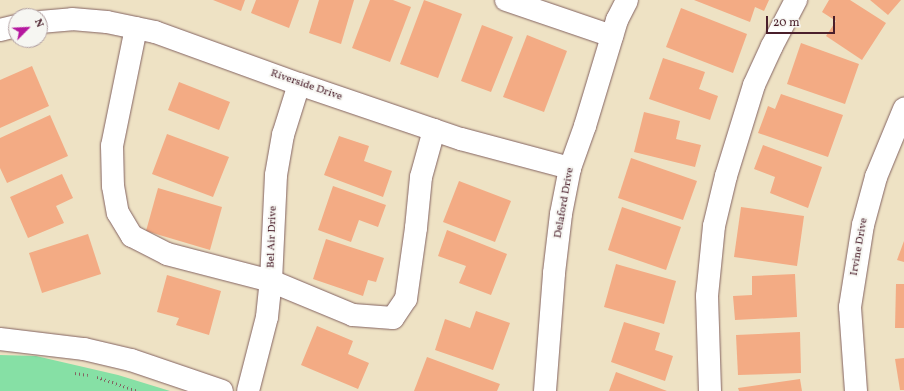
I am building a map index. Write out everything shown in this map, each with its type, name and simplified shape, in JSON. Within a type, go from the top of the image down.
[{"type":"street","points":[[506,0],[612,36]]},
{"type":"street","name":"Delaford Drive","points":[[546,391],[557,251],[561,214],[570,168],[585,126],[617,20],[627,0]]},
{"type":"street","points":[[710,391],[707,296],[714,226],[726,176],[754,85],[796,0]]},
{"type":"street","name":"Riverside Drive","points":[[48,21],[72,19],[107,22],[155,32],[299,84],[434,130],[570,168]]},
{"type":"street","points":[[136,28],[112,146],[113,186],[118,213],[132,236],[167,254],[271,281],[353,316],[393,318],[406,299],[416,228],[420,177],[434,130]]},
{"type":"street","name":"Bel Air Drive","points":[[248,391],[267,317],[271,281],[276,174],[283,135],[299,84]]},
{"type":"street","name":"Irvine Drive","points":[[856,391],[850,307],[863,225],[876,177],[893,131],[904,109]]},
{"type":"street","points":[[0,339],[84,349],[131,360],[222,391]]},
{"type":"path","points":[[72,372],[96,377],[138,391]]},
{"type":"green space","points":[[0,355],[36,356],[118,375],[170,391],[0,391]]},
{"type":"building","points":[[213,0],[245,0],[241,11]]},
{"type":"building","points":[[256,0],[299,0],[289,28],[251,13]]},
{"type":"building","points":[[319,0],[354,0],[341,44],[309,33]]},
{"type":"building","points":[[370,0],[393,0],[411,7],[390,62],[352,48]]},
{"type":"building","points":[[424,0],[462,14],[438,78],[400,64]]},
{"type":"building","points":[[694,0],[769,0],[764,11],[755,7],[750,22]]},
{"type":"building","points":[[829,0],[850,0],[886,23],[862,60],[826,36],[836,21],[822,12]]},
{"type":"building","points":[[870,0],[901,0],[888,15]]},
{"type":"building","points":[[681,8],[747,34],[733,73],[666,47]]},
{"type":"building","points":[[482,25],[513,37],[491,92],[461,81]]},
{"type":"building","points":[[527,35],[567,51],[544,112],[503,97]]},
{"type":"building","points":[[801,43],[859,64],[845,104],[787,84]]},
{"type":"building","points":[[663,58],[705,72],[699,89],[718,96],[710,120],[649,99]]},
{"type":"building","points":[[32,66],[49,106],[0,128],[0,80]]},
{"type":"building","points":[[179,82],[230,102],[219,130],[168,110]]},
{"type":"building","points":[[781,94],[843,115],[828,157],[758,133],[768,106],[775,109]]},
{"type":"building","points":[[644,112],[680,121],[676,139],[701,145],[695,167],[634,152]]},
{"type":"building","points":[[50,115],[68,156],[7,183],[0,168],[0,138]]},
{"type":"building","points":[[167,134],[229,157],[213,197],[152,174]]},
{"type":"building","points":[[339,136],[369,146],[364,161],[392,171],[383,197],[324,175]]},
{"type":"building","points":[[763,145],[822,167],[808,208],[770,193],[775,177],[754,169]]},
{"type":"building","points":[[631,158],[697,181],[683,220],[618,198]]},
{"type":"building","points":[[62,174],[73,198],[56,206],[64,223],[28,238],[10,197]]},
{"type":"building","points":[[459,181],[511,201],[495,242],[443,222]]},
{"type":"building","points":[[333,186],[386,205],[378,227],[359,220],[351,242],[318,230]]},
{"type":"building","points":[[158,188],[222,207],[210,250],[146,231]]},
{"type":"building","points":[[622,207],[681,227],[666,270],[608,250]]},
{"type":"building","points":[[741,207],[804,216],[797,266],[734,257]]},
{"type":"building","points":[[447,230],[507,254],[491,295],[459,283],[466,266],[438,256]]},
{"type":"building","points":[[88,234],[101,274],[42,293],[29,253]]},
{"type":"building","points":[[326,239],[384,258],[376,282],[368,280],[363,296],[313,279]]},
{"type":"building","points":[[904,241],[904,262],[897,260]]},
{"type":"building","points":[[616,264],[676,281],[664,324],[604,307]]},
{"type":"building","points":[[795,274],[797,317],[735,320],[733,296],[752,295],[752,276]]},
{"type":"building","points":[[167,275],[221,291],[209,335],[176,325],[179,318],[157,312]]},
{"type":"building","points":[[896,284],[904,284],[904,328],[895,328]]},
{"type":"building","points":[[476,311],[510,323],[493,370],[435,350],[445,319],[470,328]]},
{"type":"building","points":[[624,322],[660,333],[655,350],[673,356],[665,381],[611,362]]},
{"type":"building","points":[[317,326],[353,341],[348,354],[369,363],[358,389],[301,365]]},
{"type":"building","points":[[800,332],[801,373],[738,375],[736,335]]},
{"type":"building","points":[[427,357],[500,384],[497,391],[414,391]]},
{"type":"building","points":[[904,358],[904,390],[900,390],[895,359]]},
{"type":"building","points":[[616,372],[667,391],[609,391]]},
{"type":"building","points":[[800,379],[802,391],[739,391],[738,388]]}]
